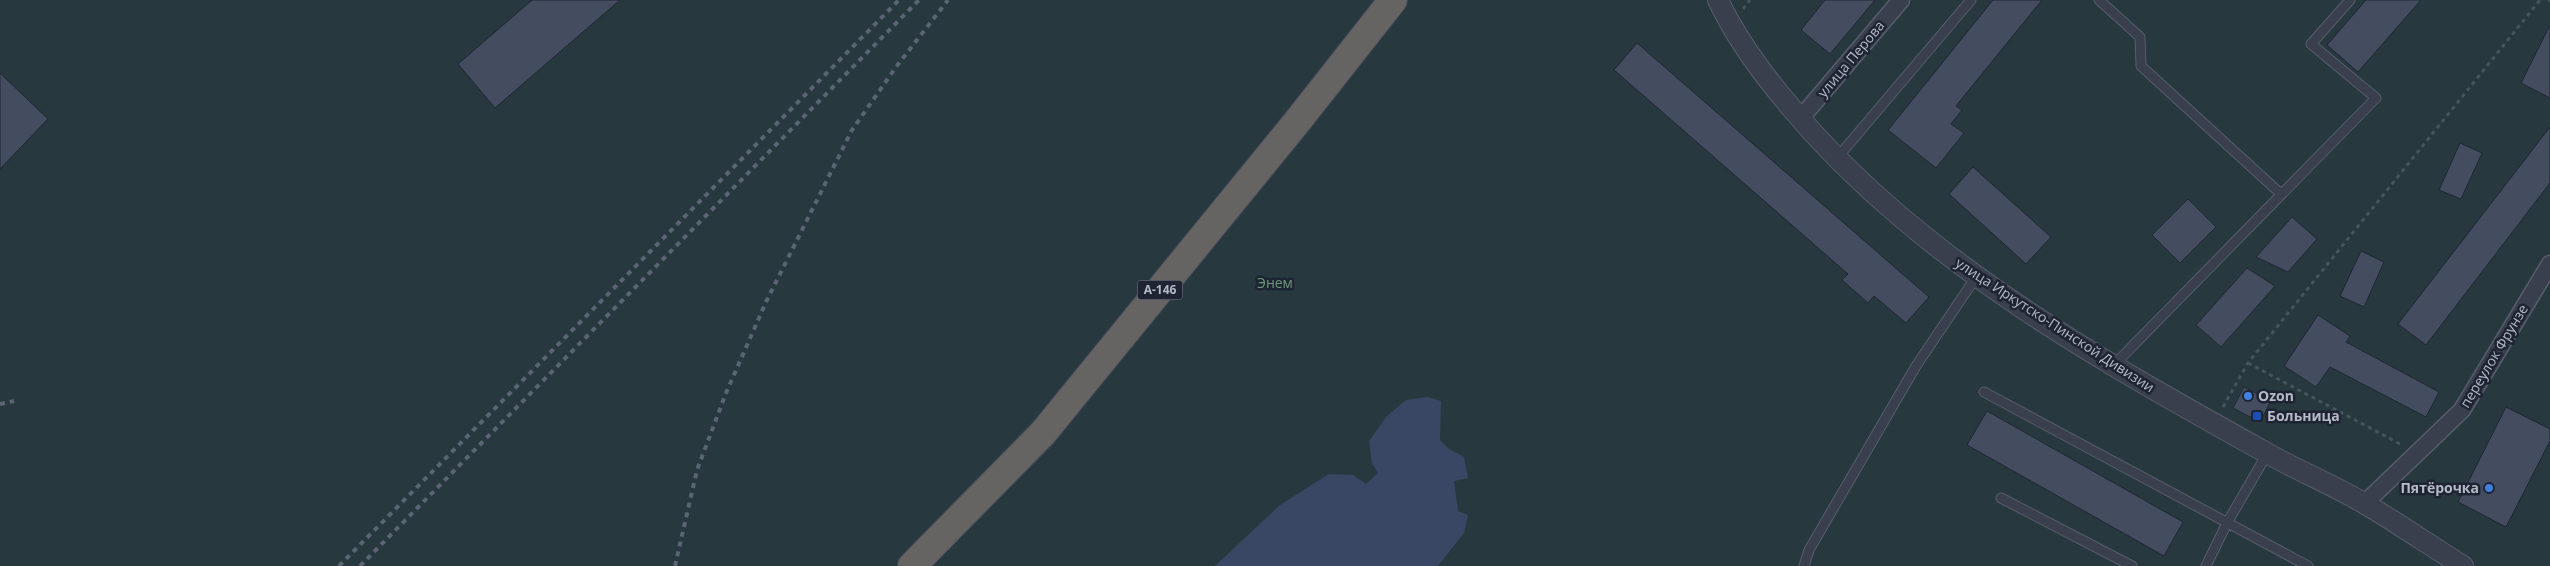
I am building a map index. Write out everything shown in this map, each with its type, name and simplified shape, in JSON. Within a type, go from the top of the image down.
[{"type":"highway","name":"А-146","points":[[912,566],[1043,433],[1296,123],[1393,0]]},
{"type":"street","name":"улица Иркутско-Пинской Дивизии","points":[[1718,0],[1726,17],[1774,88],[1800,118],[1837,159],[1930,243],[1976,277],[2114,366],[2267,454],[2365,503],[2463,566]]},
{"type":"street","name":"улица Перова","points":[[1800,118],[1901,0]]},
{"type":"street","name":"переулок Фрунзе","points":[[2365,503],[2462,410],[2550,264]]},
{"type":"lane","points":[[1837,159],[1971,0]]},
{"type":"lane","points":[[2099,0],[2140,37],[2141,66],[2281,194]]},
{"type":"lane","points":[[2114,366],[2376,98],[2311,44],[2350,0]]},
{"type":"lane","points":[[1804,566],[1809,550],[1916,366],[1976,277]]},
{"type":"lane","points":[[1984,392],[2308,566]]},
{"type":"lane","points":[[2206,566],[2227,524],[2267,454]]},
{"type":"lane","points":[[2001,498],[2132,566]]},
{"type":"path","points":[[2214,423],[2248,363],[2540,0]]},
{"type":"path","points":[[2248,363],[2417,453]]},
{"type":"green space","name":"Энем","points":[[0,0],[2550,0],[2550,566],[0,566]]},
{"type":"water","points":[[1428,397],[1441,401],[1440,440],[1449,449],[1464,457],[1468,478],[1454,481],[1458,511],[1468,515],[1464,533],[1438,566],[1215,566],[1280,505],[1329,474],[1353,475],[1366,484],[1378,473],[1372,463],[1369,441],[1387,416],[1406,400]]},
{"type":"building","points":[[532,0],[620,0],[495,108],[458,64]]},
{"type":"building","points":[[1825,0],[1875,0],[1830,54],[1801,30]]},
{"type":"building","points":[[1993,0],[2042,0],[1956,106],[1962,110],[1951,124],[1964,133],[1936,168],[1888,130]]},
{"type":"building","points":[[2366,0],[2421,0],[2358,72],[2327,45]]},
{"type":"building","points":[[2550,25],[2550,98],[2521,83]]},
{"type":"building","points":[[1637,43],[1929,297],[1906,323],[1874,296],[1868,303],[1842,280],[1848,274],[1614,70]]},
{"type":"building","points":[[0,73],[48,119],[0,169]]},
{"type":"building","points":[[2550,127],[2550,183],[2426,345],[2398,324]]},
{"type":"building","points":[[2460,143],[2482,153],[2461,199],[2439,190]]},
{"type":"building","points":[[1973,167],[2051,237],[2026,264],[1949,194]]},
{"type":"building","points":[[2188,199],[2216,227],[2180,263],[2152,235]]},
{"type":"building","points":[[2292,217],[2317,239],[2288,272],[2256,257]]},
{"type":"building","points":[[2361,251],[2384,262],[2364,307],[2340,296]]},
{"type":"building","points":[[2247,268],[2275,286],[2221,347],[2196,325]]},
{"type":"building","points":[[2318,315],[2350,336],[2346,342],[2439,392],[2426,417],[2330,367],[2316,387],[2284,366]]},
{"type":"building","points":[[2244,387],[2271,401],[2260,422],[2233,408]]},
{"type":"building","points":[[2506,407],[2550,429],[2550,441],[2506,527],[2458,502]]},
{"type":"building","points":[[1987,411],[2183,522],[2164,556],[1967,445]]},
{"type":"railway","points":[[339,566],[899,0]]},
{"type":"railway","points":[[360,566],[919,0]]},
{"type":"railway","points":[[675,566],[697,470],[726,393],[766,302],[852,130],[896,67],[948,0]]},
{"type":"railway","points":[[0,404],[14,401]]},
{"type":"place","name":"Ozon","points":[[2248,396]]},
{"type":"place","name":"Больница","points":[[2257,416]]},
{"type":"place","name":"Пятёрочка","points":[[2489,488]]}]
